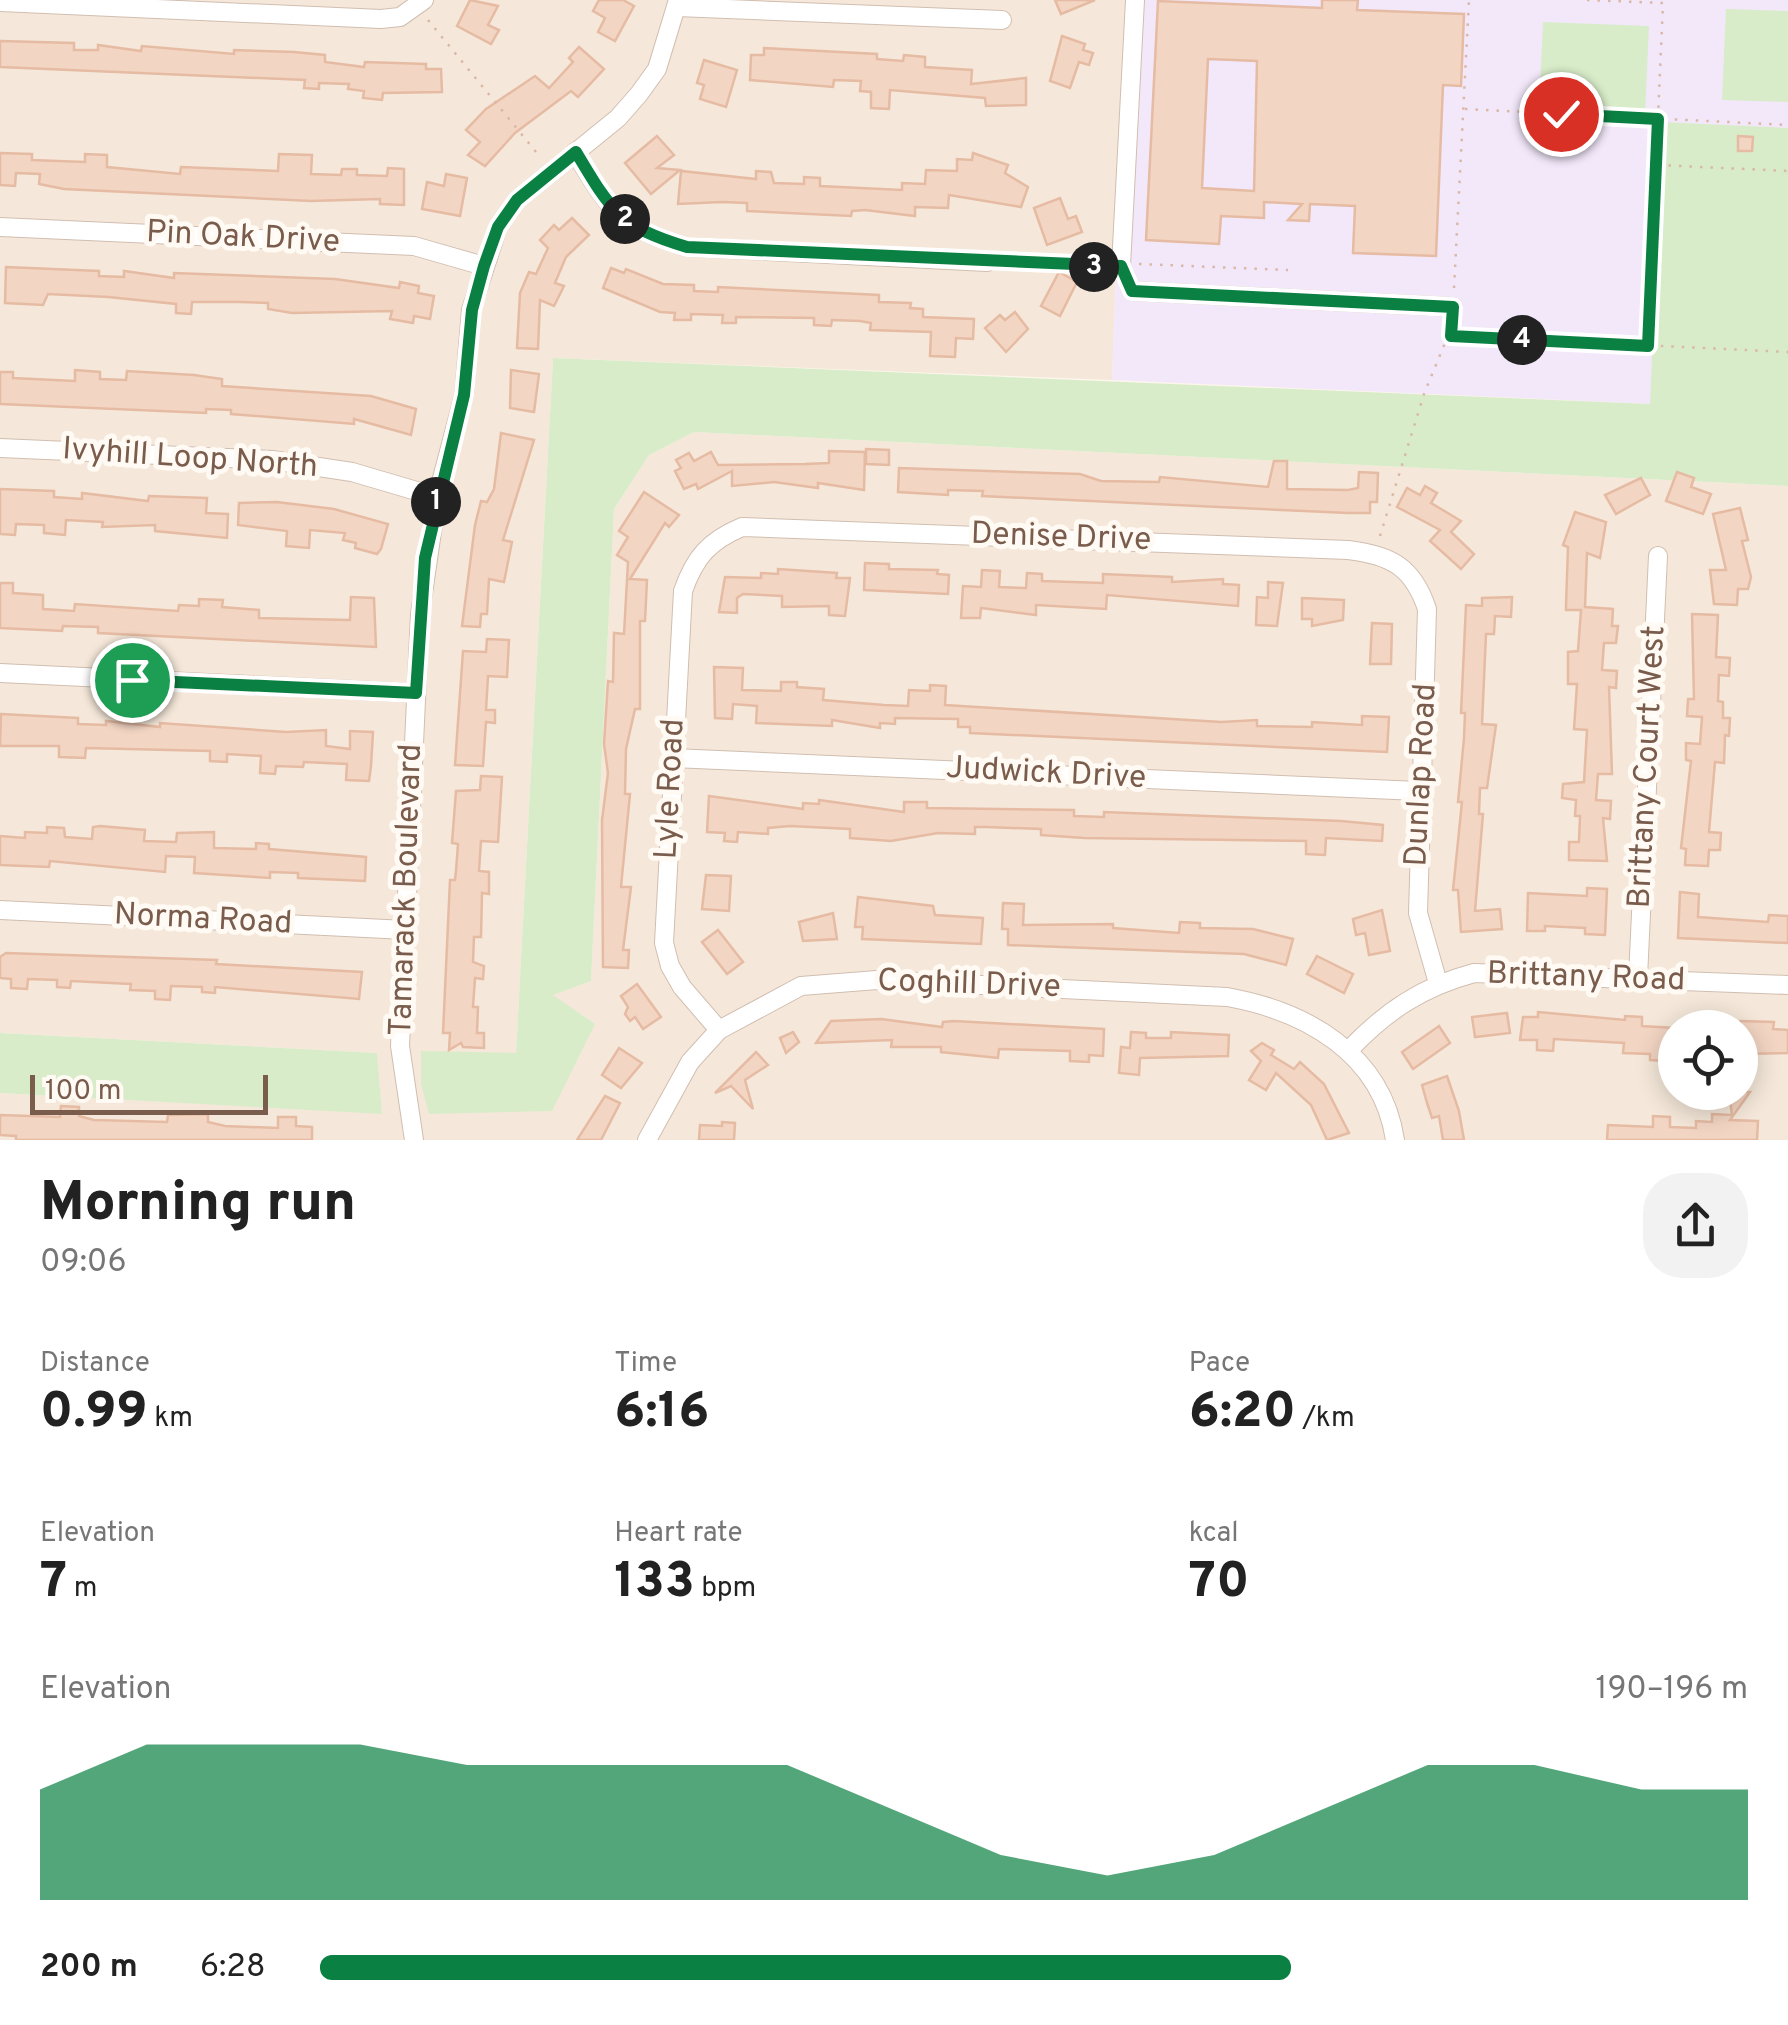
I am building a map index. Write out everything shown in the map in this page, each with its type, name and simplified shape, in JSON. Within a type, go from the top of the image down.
[{"type":"street","points":[[0,2],[382,19],[400,17],[424,0]]},
{"type":"street","points":[[1135,0],[1121,266],[1132,291],[1453,307]]},
{"type":"street","points":[[677,4],[1002,20]]},
{"type":"street","name":"Tamarack Boulevard","points":[[414,1140],[400,1046],[425,558],[464,395],[472,310],[498,227],[517,200],[618,118],[658,69],[677,4]]},
{"type":"street","points":[[576,152],[606,201],[641,234],[687,247],[988,262]]},
{"type":"street","name":"Pin Oak Drive","points":[[0,228],[414,246],[484,266]]},
{"type":"street","name":"Ivyhill Loop North","points":[[0,448],[272,460],[352,472],[437,497]]},
{"type":"street","name":"Denise Drive","points":[[713,540],[742,527],[773,525],[1375,553],[1408,570]]},
{"type":"street","name":"Lyle Road","points":[[713,540],[693,562],[683,591],[664,943],[670,966],[682,987],[719,1030]]},
{"type":"street","name":"Brittany Court West","points":[[1638,977],[1658,556]]},
{"type":"street","name":"Dunlap Road","points":[[1408,570],[1419,584],[1427,609],[1418,791],[1418,913],[1438,983]]},
{"type":"street","points":[[0,673],[416,693]]},
{"type":"street","name":"Judwick Drive","points":[[673,758],[1418,791]]},
{"type":"street","name":"Norma Road","points":[[0,910],[406,930]]},
{"type":"street","name":"Brittany Road","points":[[1349,1050],[1393,1008],[1438,983],[1500,971],[1788,985]]},
{"type":"street","name":"Coghill Drive","points":[[648,1140],[690,1062],[719,1030],[801,986],[877,980],[1227,997],[1270,1004],[1302,1016],[1349,1050]]},
{"type":"street","points":[[1349,1050],[1374,1086],[1394,1140]]},
{"type":"path","points":[[1380,536],[1424,394],[1451,336],[1470,0]]},
{"type":"path","points":[[1586,0],[1663,4],[1648,346]]},
{"type":"path","points":[[428,20],[542,159]]},
{"type":"path","points":[[1464,109],[1788,124]]},
{"type":"path","points":[[1656,165],[1788,171]]},
{"type":"path","points":[[988,262],[1288,270]]},
{"type":"path","points":[[1451,336],[1788,352]]},
{"type":"shaded area","points":[[0,0],[1126,0],[1112,380],[553,358],[516,1053],[430,1114],[595,1024],[552,995],[591,981],[614,509],[649,455],[694,432],[1788,486],[1788,1140],[0,1140],[0,1093],[382,1113],[376,1053],[0,1033]]},
{"type":"shaded area","points":[[1126,0],[1788,0],[1788,410],[1112,380]]},
{"type":"green space","points":[[1726,9],[1788,11],[1788,102],[1722,100]]},
{"type":"green space","points":[[1543,22],[1649,26],[1645,114],[1539,109]]},
{"type":"green space","points":[[1662,122],[1788,128],[1788,486],[694,432],[649,455],[614,509],[591,981],[553,995],[595,1024],[552,1111],[429,1114],[421,1084],[421,1051],[516,1053],[553,358],[1650,404]]},
{"type":"green space","points":[[0,1033],[377,1053],[382,1114],[0,1093]]},
{"type":"building","points":[[470,0],[498,6],[488,25],[499,30],[491,44],[457,26]]},
{"type":"building","points":[[599,0],[623,0],[634,6],[615,41],[598,32],[605,18],[593,11]]},
{"type":"building","points":[[1055,0],[1095,0],[1061,14]]},
{"type":"building","points":[[1322,0],[1358,0],[1357,10],[1464,14],[1461,86],[1443,85],[1436,256],[1353,253],[1355,206],[1310,204],[1309,221],[1288,220],[1302,204],[1264,202],[1264,218],[1221,216],[1219,244],[1146,240],[1158,1],[1322,8]],"holes":[[[1208,59],[1257,61],[1254,191],[1202,188]]]},
{"type":"building","points":[[1062,36],[1085,44],[1083,50],[1093,53],[1089,65],[1079,62],[1070,88],[1050,81]]},
{"type":"building","points":[[0,41],[74,43],[74,50],[98,50],[98,45],[141,51],[142,46],[234,54],[234,50],[294,52],[325,55],[325,62],[364,67],[365,62],[426,64],[426,69],[441,69],[442,92],[383,93],[382,100],[363,98],[364,91],[348,89],[349,84],[319,83],[319,89],[304,88],[305,80],[0,67]]},
{"type":"building","points":[[579,47],[604,69],[578,97],[571,91],[515,133],[485,166],[468,155],[480,142],[466,130],[486,109],[535,76],[549,88],[573,62],[569,58]]},
{"type":"building","points":[[764,48],[877,54],[877,59],[903,61],[904,55],[925,57],[925,67],[972,70],[971,84],[1026,78],[1026,105],[986,106],[985,98],[890,90],[889,109],[871,108],[871,92],[860,91],[861,81],[834,80],[833,87],[750,80],[751,55],[764,55]]},
{"type":"building","points":[[704,60],[737,70],[726,107],[700,99],[704,85],[697,83]]},
{"type":"building","points":[[657,136],[674,155],[657,168],[680,170],[651,194],[625,163]]},
{"type":"building","points":[[1738,136],[1753,137],[1752,151],[1738,151]]},
{"type":"building","points":[[0,153],[32,154],[32,160],[85,162],[85,154],[107,155],[107,167],[180,174],[181,167],[278,171],[279,154],[312,155],[311,174],[341,175],[342,169],[357,169],[357,175],[387,176],[388,168],[404,169],[404,205],[380,204],[380,199],[311,201],[64,189],[39,184],[40,174],[16,173],[15,186],[0,185]]},
{"type":"building","points":[[973,153],[1008,165],[1005,173],[1028,187],[1021,207],[949,195],[948,208],[915,207],[915,216],[865,210],[852,211],[851,216],[747,211],[747,203],[678,204],[681,171],[756,179],[756,171],[771,172],[774,183],[804,184],[804,177],[820,178],[820,186],[902,190],[902,183],[925,184],[926,170],[957,171],[957,159],[972,160]]},
{"type":"building","points":[[446,174],[467,178],[460,216],[422,209],[427,182],[444,186]]},
{"type":"building","points":[[1060,198],[1068,219],[1076,216],[1082,232],[1047,245],[1034,208]]},
{"type":"building","points":[[572,218],[589,235],[566,257],[555,283],[564,286],[554,306],[540,300],[538,349],[517,348],[520,293],[529,272],[536,274],[548,248],[540,240],[554,225],[559,230]]},
{"type":"building","points":[[6,267],[99,271],[99,276],[124,277],[124,271],[174,278],[174,273],[335,279],[399,288],[400,282],[419,286],[418,293],[434,296],[430,319],[414,316],[413,323],[390,319],[392,311],[292,313],[268,309],[268,303],[192,302],[191,314],[176,313],[176,304],[108,297],[48,294],[43,305],[5,303]]},
{"type":"building","points":[[611,268],[624,273],[626,269],[663,284],[694,285],[694,291],[718,292],[718,287],[879,295],[879,302],[911,303],[910,308],[923,309],[923,317],[974,319],[973,339],[956,338],[955,357],[930,356],[931,332],[870,330],[871,323],[860,321],[832,320],[831,326],[814,325],[814,318],[736,317],[736,323],[722,323],[723,315],[691,314],[691,320],[674,320],[675,313],[660,312],[603,288]]},
{"type":"building","points":[[1059,272],[1077,282],[1060,316],[1041,306]]},
{"type":"building","points":[[1015,312],[1028,329],[1006,352],[985,328],[1000,315],[1005,320]]},
{"type":"building","points":[[75,370],[100,372],[100,379],[126,380],[127,371],[194,375],[222,379],[222,386],[371,396],[416,409],[411,435],[354,419],[354,424],[231,414],[231,410],[206,409],[206,413],[0,404],[0,372],[13,372],[13,378],[75,381]]},
{"type":"building","points":[[511,370],[539,374],[534,412],[510,408]]},
{"type":"building","points":[[501,433],[534,440],[503,540],[512,542],[504,582],[489,579],[487,614],[481,614],[480,627],[462,626],[475,525],[481,501],[487,502],[494,489]]},
{"type":"building","points":[[866,449],[889,450],[889,465],[866,464]]},
{"type":"building","points":[[829,451],[865,452],[864,490],[818,483],[818,488],[774,482],[732,486],[732,471],[698,489],[696,484],[684,489],[675,471],[681,468],[676,460],[689,453],[694,461],[711,452],[718,465],[805,464],[829,463]]},
{"type":"building","points":[[1274,461],[1287,461],[1287,489],[1348,490],[1358,488],[1359,472],[1378,473],[1377,502],[1370,502],[1370,513],[1348,513],[982,496],[983,491],[948,490],[948,495],[898,492],[899,468],[1080,474],[1101,481],[1159,482],[1160,477],[1268,487]]},
{"type":"building","points":[[1677,472],[1694,478],[1691,487],[1711,494],[1703,514],[1666,501]]},
{"type":"building","points":[[1641,478],[1650,495],[1616,514],[1605,495]]},
{"type":"building","points":[[1425,486],[1437,493],[1431,503],[1461,521],[1451,532],[1474,554],[1461,569],[1430,541],[1440,530],[1397,507],[1407,488],[1420,495]]},
{"type":"building","points":[[0,489],[54,491],[54,497],[82,499],[82,493],[148,501],[149,496],[207,498],[206,513],[228,514],[227,538],[155,531],[155,525],[102,527],[103,522],[66,520],[65,535],[44,533],[44,525],[16,524],[15,535],[0,534]]},
{"type":"building","points":[[644,492],[679,515],[669,527],[665,523],[630,579],[647,580],[645,621],[640,621],[640,709],[635,709],[626,749],[625,794],[630,794],[621,887],[631,887],[623,950],[629,950],[628,968],[603,967],[602,820],[608,773],[604,744],[608,681],[613,682],[614,633],[624,634],[628,562],[617,555],[628,537],[619,531]]},
{"type":"building","points":[[277,502],[334,509],[388,524],[381,549],[377,554],[355,548],[356,543],[343,540],[345,533],[310,530],[309,548],[286,546],[287,531],[238,525],[239,503]]},
{"type":"building","points":[[1740,508],[1748,540],[1742,541],[1751,577],[1748,589],[1738,589],[1737,605],[1714,604],[1710,570],[1726,570],[1713,514]]},
{"type":"building","points":[[1575,512],[1606,522],[1600,558],[1587,553],[1585,607],[1613,609],[1612,626],[1618,626],[1616,643],[1604,643],[1602,670],[1617,671],[1616,688],[1609,687],[1612,774],[1598,774],[1596,800],[1611,801],[1610,819],[1603,818],[1607,861],[1569,860],[1569,842],[1579,842],[1580,816],[1575,816],[1576,800],[1562,798],[1563,784],[1584,782],[1587,730],[1574,729],[1577,684],[1568,684],[1568,652],[1578,651],[1581,610],[1566,610],[1568,547],[1563,545]]},
{"type":"building","points":[[865,563],[889,564],[889,569],[938,570],[937,574],[949,575],[948,594],[864,590]]},
{"type":"building","points":[[778,569],[837,573],[836,578],[850,578],[845,616],[829,615],[829,606],[782,607],[782,596],[743,594],[737,598],[737,613],[719,612],[725,577],[761,578],[761,573],[778,574]]},
{"type":"building","points":[[982,570],[1000,571],[999,587],[1026,588],[1027,573],[1042,574],[1042,581],[1103,583],[1103,574],[1172,577],[1172,582],[1223,579],[1223,584],[1239,585],[1238,606],[1107,595],[1106,609],[1036,605],[1036,615],[981,608],[980,618],[961,618],[963,586],[981,587]]},
{"type":"building","points":[[1268,582],[1283,583],[1277,626],[1256,625],[1257,597],[1268,598]]},
{"type":"building","points":[[0,583],[13,583],[13,593],[43,595],[43,609],[74,611],[75,604],[178,611],[179,605],[199,606],[199,599],[223,600],[222,607],[259,610],[259,618],[350,620],[351,597],[374,598],[376,647],[98,633],[98,627],[63,626],[62,631],[0,628]]},
{"type":"building","points":[[1512,597],[1511,617],[1495,616],[1494,634],[1486,634],[1482,724],[1496,725],[1487,788],[1480,788],[1479,814],[1483,814],[1475,911],[1500,909],[1502,929],[1461,932],[1458,890],[1453,890],[1462,802],[1458,802],[1464,738],[1465,713],[1461,713],[1466,605],[1482,606],[1482,598]]},
{"type":"building","points":[[1302,598],[1344,600],[1343,620],[1312,626],[1312,619],[1302,619]]},
{"type":"building","points":[[1692,614],[1718,615],[1716,657],[1730,658],[1729,676],[1719,675],[1718,701],[1723,702],[1723,718],[1730,718],[1729,736],[1725,735],[1724,763],[1715,762],[1709,832],[1721,833],[1720,850],[1709,850],[1708,866],[1685,865],[1686,849],[1681,848],[1691,761],[1686,760],[1686,743],[1700,744],[1702,717],[1687,716],[1688,699],[1694,699]]},
{"type":"building","points":[[1372,623],[1392,624],[1391,664],[1370,664]]},
{"type":"building","points":[[487,639],[509,640],[507,677],[488,676],[486,710],[495,710],[495,723],[486,722],[483,766],[455,765],[463,651],[486,652]]},
{"type":"building","points":[[714,667],[743,668],[742,690],[781,691],[781,682],[797,682],[797,687],[824,689],[823,700],[884,705],[908,706],[909,690],[930,691],[930,685],[946,686],[945,705],[1221,722],[1257,720],[1257,726],[1312,727],[1312,722],[1362,725],[1362,716],[1389,717],[1387,752],[970,733],[970,727],[958,727],[958,719],[895,718],[895,724],[880,723],[880,728],[832,720],[832,726],[756,723],[757,706],[733,704],[732,719],[715,718]]},
{"type":"building","points":[[1,714],[78,718],[78,724],[106,725],[106,721],[160,727],[160,723],[286,732],[326,730],[326,746],[350,749],[350,731],[373,732],[369,781],[346,780],[347,764],[304,762],[303,767],[276,766],[275,774],[260,773],[261,756],[227,754],[227,762],[210,761],[210,751],[86,748],[85,758],[59,757],[59,746],[0,746]]},
{"type":"building","points":[[481,776],[502,777],[498,842],[481,841],[479,871],[489,872],[489,894],[482,893],[481,937],[474,937],[473,962],[484,966],[483,979],[475,978],[473,1007],[478,1007],[477,1033],[484,1033],[484,1048],[463,1047],[461,1043],[449,1050],[450,1033],[443,1033],[450,880],[455,880],[458,844],[452,843],[456,791],[480,790]]},
{"type":"building","points":[[709,796],[803,809],[803,803],[819,804],[819,800],[904,812],[904,802],[927,802],[927,808],[1074,810],[1074,816],[1104,817],[1104,812],[1383,825],[1382,841],[1326,838],[1325,855],[1306,854],[1306,841],[1084,838],[1041,835],[1041,829],[986,827],[975,827],[975,834],[938,833],[891,841],[850,838],[850,829],[790,826],[768,828],[768,834],[738,832],[737,842],[724,841],[725,833],[707,832]]},
{"type":"building","points":[[47,827],[64,828],[65,837],[92,839],[93,827],[145,830],[144,841],[176,842],[177,833],[214,832],[214,848],[256,849],[256,843],[269,844],[269,849],[366,857],[365,881],[298,878],[298,873],[270,872],[270,878],[194,873],[195,857],[166,856],[165,872],[50,861],[49,867],[0,865],[0,836],[25,838],[25,832],[47,833]]},
{"type":"building","points":[[706,875],[731,876],[729,911],[702,909]]},
{"type":"building","points":[[1587,888],[1607,889],[1605,935],[1585,934],[1585,928],[1545,926],[1545,931],[1527,931],[1528,893],[1587,896]]},
{"type":"building","points":[[1680,892],[1699,894],[1698,917],[1768,922],[1769,915],[1788,916],[1788,943],[1678,938]]},
{"type":"building","points":[[858,897],[933,906],[935,915],[983,918],[981,944],[862,939],[863,927],[855,927]]},
{"type":"building","points":[[1003,903],[1024,904],[1023,925],[1113,924],[1113,928],[1179,933],[1180,922],[1200,923],[1200,928],[1253,929],[1293,939],[1286,965],[1244,954],[1008,945],[1008,929],[1002,929]]},
{"type":"building","points":[[1382,910],[1390,951],[1369,955],[1365,933],[1356,935],[1353,919]]},
{"type":"building","points":[[833,913],[837,939],[803,941],[799,922]]},
{"type":"building","points":[[718,930],[743,962],[727,974],[702,942]]},
{"type":"building","points":[[6,953],[217,960],[216,964],[362,972],[359,999],[215,987],[215,993],[202,992],[202,987],[171,986],[170,1000],[155,999],[155,991],[130,990],[131,984],[71,981],[70,988],[57,987],[57,980],[28,979],[27,989],[11,988],[11,979],[0,978],[0,957]]},
{"type":"building","points":[[1317,956],[1353,974],[1344,993],[1307,974]]},
{"type":"building","points":[[637,984],[661,1017],[643,1029],[635,1017],[630,1021],[625,1014],[628,1007],[621,996]]},
{"type":"building","points":[[1538,1012],[1625,1020],[1625,1016],[1642,1017],[1642,1026],[1658,1027],[1658,1060],[1650,1060],[1650,1054],[1623,1053],[1624,1043],[1554,1039],[1553,1051],[1537,1050],[1537,1040],[1520,1040],[1523,1017],[1538,1017]]},
{"type":"building","points":[[1507,1013],[1510,1033],[1475,1037],[1472,1017]]},
{"type":"building","points":[[881,1019],[942,1027],[943,1022],[954,1021],[1104,1029],[1103,1056],[1089,1055],[1089,1062],[1070,1061],[1070,1051],[999,1049],[998,1058],[941,1052],[941,1047],[891,1047],[892,1040],[816,1043],[831,1021]]},
{"type":"building","points":[[1758,1022],[1774,1022],[1773,1029],[1788,1030],[1788,1053],[1758,1054]]},
{"type":"building","points":[[1439,1026],[1450,1043],[1413,1069],[1402,1052]]},
{"type":"building","points":[[793,1032],[799,1042],[786,1053],[780,1038]]},
{"type":"building","points":[[1131,1032],[1146,1033],[1146,1038],[1171,1038],[1171,1032],[1229,1035],[1228,1056],[1140,1058],[1139,1075],[1119,1073],[1121,1047],[1130,1048]]},
{"type":"building","points":[[1262,1043],[1274,1050],[1271,1055],[1294,1069],[1300,1062],[1324,1084],[1349,1133],[1327,1140],[1311,1105],[1276,1073],[1266,1090],[1249,1080],[1261,1061],[1251,1051]]},
{"type":"building","points":[[619,1048],[642,1063],[621,1088],[602,1075]]},
{"type":"building","points":[[756,1052],[768,1065],[745,1080],[753,1109],[731,1086],[715,1093]]},
{"type":"building","points":[[1447,1076],[1464,1140],[1443,1140],[1439,1116],[1432,1118],[1422,1085]]},
{"type":"building","points":[[605,1096],[620,1103],[601,1140],[577,1140]]},
{"type":"building","points":[[61,1106],[79,1107],[79,1116],[94,1120],[167,1122],[168,1115],[208,1114],[208,1122],[225,1126],[278,1128],[278,1117],[296,1117],[296,1126],[312,1127],[312,1140],[16,1140],[16,1136],[0,1135],[0,1115],[60,1117]]},
{"type":"building","points":[[1731,1110],[1737,1110],[1730,1120],[1758,1121],[1757,1140],[1607,1140],[1608,1125],[1653,1127],[1653,1116],[1670,1117],[1670,1127],[1696,1128],[1696,1121],[1712,1122],[1712,1114],[1732,1115]]},
{"type":"building","points":[[722,1122],[735,1123],[734,1140],[699,1140],[700,1125],[722,1126]]},
{"type":"route","points":[[132,680],[416,693],[425,558],[464,395],[472,310],[484,266],[498,227],[517,200],[576,152],[606,201],[641,234],[687,247],[1121,266],[1132,291],[1453,307],[1451,336],[1648,346],[1658,119],[1561,114]]}]
